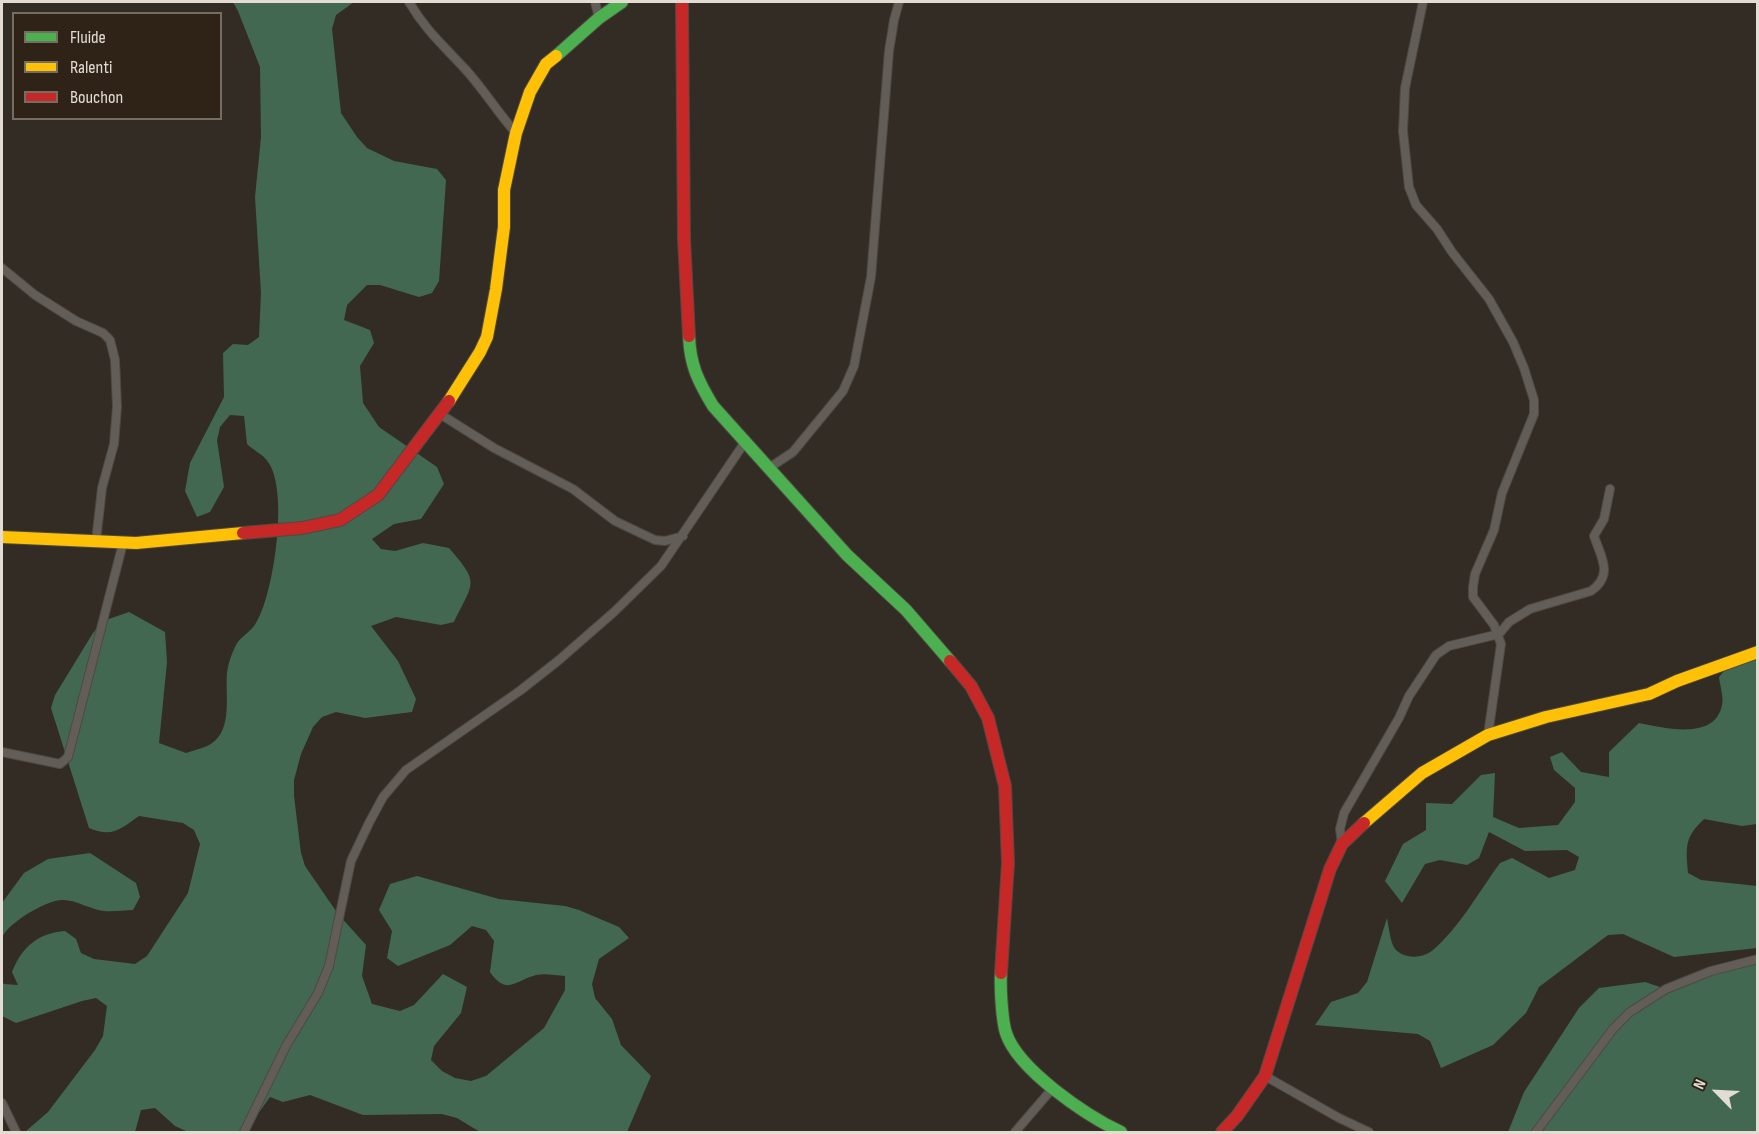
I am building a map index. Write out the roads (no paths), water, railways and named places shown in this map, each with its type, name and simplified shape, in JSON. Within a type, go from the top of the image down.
[{"type":"street","points":[[409,2],[422,24],[468,72],[497,112],[516,133]]},
{"type":"street","points":[[595,2],[599,18]]},
{"type":"street","points":[[2,537],[123,543],[268,532],[340,520],[378,495],[440,414],[480,352],[487,337],[504,227],[504,190],[516,133],[530,92],[546,64],[599,18],[622,2]]},
{"type":"street","points":[[682,2],[684,239],[690,359],[699,383],[708,398],[745,442],[847,555],[906,610],[971,686],[988,718],[1005,786],[1008,863],[1000,981],[1006,1033],[1016,1052],[1052,1089],[1102,1123],[1121,1132]]},
{"type":"street","points":[[769,468],[793,452],[843,390],[854,366],[871,277],[888,58],[899,2]]},
{"type":"street","points":[[1423,2],[1405,88],[1403,131],[1409,187],[1416,205],[1437,229],[1489,299],[1513,342],[1534,400],[1533,414],[1502,494],[1494,530],[1475,574],[1473,587],[1473,597],[1498,634],[1502,644],[1488,735]]},
{"type":"street","points":[[2,268],[35,295],[76,321],[103,333],[110,340],[115,360],[117,407],[114,444],[102,488],[96,541]]},
{"type":"street","points":[[440,414],[494,448],[573,489],[615,521],[655,540],[665,542],[683,536]]},
{"type":"street","points":[[244,1132],[286,1046],[318,993],[328,966],[351,861],[383,797],[406,770],[521,690],[567,654],[662,566],[745,442]]},
{"type":"street","points":[[1342,844],[1340,829],[1344,813],[1399,718],[1409,696],[1436,654],[1449,646],[1498,634],[1509,622],[1530,609],[1591,591],[1599,585],[1604,578],[1605,569],[1594,536],[1604,519],[1610,489]]},
{"type":"street","points":[[2,752],[60,764],[68,758],[123,543]]},
{"type":"street","points":[[1222,1132],[1238,1116],[1265,1076],[1330,869],[1342,844],[1422,773],[1488,735],[1546,717],[1649,694],[1677,681],[1758,652]]},
{"type":"street","points":[[1536,1132],[1613,1029],[1630,1011],[1665,989],[1711,971],[1758,959]]},
{"type":"street","points":[[1265,1076],[1369,1132]]},
{"type":"street","points":[[1015,1132],[1052,1089]]},
{"type":"street","points":[[2,1103],[16,1132]]}]
